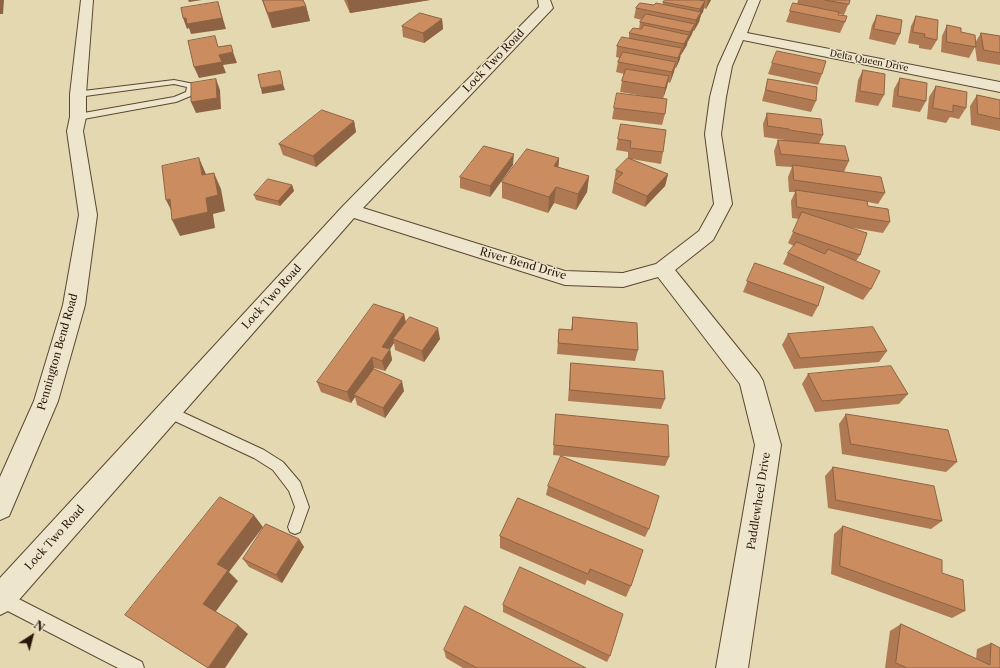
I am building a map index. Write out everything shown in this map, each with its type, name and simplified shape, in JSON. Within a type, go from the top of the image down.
[{"type":"street","name":"Pennington Bend Road","points":[[0,507],[46,401],[74,305],[88,215],[75,131],[78,117],[78,94],[87,0]]},
{"type":"street","name":"Lock Two Road","points":[[0,599],[350,210],[546,8],[544,0]]},
{"type":"street","name":"River Bend Drive","points":[[350,210],[565,278],[623,280],[663,269],[706,235],[723,204],[713,134],[718,97],[725,66],[754,0]]},
{"type":"street","name":"Delta Queen Drive","points":[[738,35],[1000,87]]},
{"type":"street","name":"Paddlewheel Drive","points":[[663,269],[750,381],[768,446],[732,668]]},
{"type":"lane","points":[[78,94],[174,82],[190,86],[190,93],[176,99],[78,117]]},
{"type":"lane","points":[[169,412],[259,454],[278,466],[295,487],[302,508],[295,527]]},
{"type":"lane","points":[[0,599],[136,668]]},
{"type":"building","points":[[263,0],[303,0],[306,6],[268,13]]},
{"type":"building","points":[[665,0],[705,1],[700,9],[663,2]]},
{"type":"building","points":[[825,0],[850,0],[849,4]]},
{"type":"building","points":[[218,2],[222,18],[187,24],[186,18],[183,18],[181,8]]},
{"type":"building","points":[[640,3],[654,5],[656,3],[701,12],[696,20],[636,8]]},
{"type":"building","points":[[793,3],[839,12],[838,15],[847,16],[845,22],[790,11]]},
{"type":"building","points":[[420,13],[442,19],[423,33],[402,26]]},
{"type":"building","points":[[646,14],[695,24],[690,32],[640,22]]},
{"type":"building","points":[[877,15],[902,20],[900,34],[874,29]]},
{"type":"building","points":[[916,16],[938,20],[937,40],[924,37],[925,34],[913,32]]},
{"type":"building","points":[[644,25],[689,35],[684,44],[629,33],[633,28],[641,29]]},
{"type":"building","points":[[947,25],[961,28],[961,32],[975,35],[976,47],[947,42]]},
{"type":"building","points":[[981,33],[1000,36],[1000,53],[984,50]]},
{"type":"building","points":[[215,36],[218,47],[231,45],[233,52],[219,55],[222,62],[194,67],[188,41]]},
{"type":"building","points":[[622,37],[682,48],[678,58],[617,46]]},
{"type":"building","points":[[777,51],[826,61],[822,74],[772,63]]},
{"type":"building","points":[[623,52],[676,62],[672,72],[618,62]]},
{"type":"building","points":[[626,69],[669,76],[665,88],[622,81]]},
{"type":"building","points":[[863,70],[885,74],[884,95],[860,91]]},
{"type":"building","points":[[280,71],[283,84],[261,88],[258,75]]},
{"type":"building","points":[[900,78],[927,83],[926,101],[898,96]]},
{"type":"building","points":[[216,79],[217,98],[191,102],[191,83]]},
{"type":"building","points":[[768,79],[817,87],[816,101],[766,90]]},
{"type":"building","points":[[936,86],[967,92],[966,108],[953,105],[953,112],[933,108]]},
{"type":"building","points":[[617,93],[667,99],[665,114],[614,108]]},
{"type":"building","points":[[977,95],[1000,100],[1000,119],[978,114]]},
{"type":"building","points":[[322,110],[354,121],[313,156],[279,144]]},
{"type":"building","points":[[767,113],[821,119],[823,135],[768,126]]},
{"type":"building","points":[[621,124],[666,130],[663,152],[630,148],[631,141],[618,139]]},
{"type":"building","points":[[778,140],[845,146],[849,161],[781,154]]},
{"type":"building","points":[[484,146],[514,154],[490,186],[460,177]]},
{"type":"building","points":[[527,149],[559,158],[554,166],[589,176],[578,194],[556,187],[549,197],[502,182]]},
{"type":"building","points":[[199,158],[202,175],[214,173],[218,195],[206,198],[208,212],[172,220],[170,199],[166,200],[162,166]]},
{"type":"building","points":[[628,158],[668,174],[647,196],[614,182],[623,173],[616,170]]},
{"type":"building","points":[[793,165],[881,177],[885,193],[794,180]]},
{"type":"building","points":[[268,179],[292,185],[278,201],[254,195]]},
{"type":"building","points":[[796,190],[867,201],[868,206],[888,209],[890,222],[797,207]]},
{"type":"building","points":[[802,212],[867,233],[860,255],[793,232]]},
{"type":"building","points":[[797,242],[825,254],[828,249],[880,271],[871,289],[788,253]]},
{"type":"building","points":[[755,263],[824,287],[818,306],[747,281]]},
{"type":"building","points":[[374,304],[404,314],[382,347],[390,349],[382,361],[372,357],[347,392],[317,382]]},
{"type":"building","points":[[410,317],[438,328],[422,351],[393,339]]},
{"type":"building","points":[[573,317],[637,323],[638,350],[558,343],[559,329],[572,330]]},
{"type":"building","points":[[873,327],[887,351],[800,358],[788,334]]},
{"type":"building","points":[[571,363],[663,371],[665,399],[570,390]]},
{"type":"building","points":[[891,366],[908,394],[822,401],[808,374]]},
{"type":"building","points":[[374,369],[402,381],[383,408],[354,395]]},
{"type":"building","points":[[556,414],[668,425],[669,457],[554,445]]},
{"type":"building","points":[[846,414],[948,430],[957,462],[851,444]]},
{"type":"building","points":[[561,456],[659,496],[649,529],[548,486]]},
{"type":"building","points":[[833,467],[934,486],[942,521],[836,500]]},
{"type":"building","points":[[220,497],[254,515],[217,564],[228,570],[203,604],[238,625],[208,668],[125,615]]},
{"type":"building","points":[[518,498],[643,550],[631,586],[590,569],[588,574],[500,536]]},
{"type":"building","points":[[266,524],[299,539],[276,575],[243,559]]},
{"type":"building","points":[[843,526],[942,560],[942,573],[963,580],[965,611],[840,566]]},
{"type":"building","points":[[520,567],[623,614],[610,656],[503,605]]},
{"type":"building","points":[[465,606],[586,668],[477,668],[444,650]]},
{"type":"building","points":[[901,624],[990,665],[991,643],[1000,648],[1000,668],[907,668],[896,663]]}]
